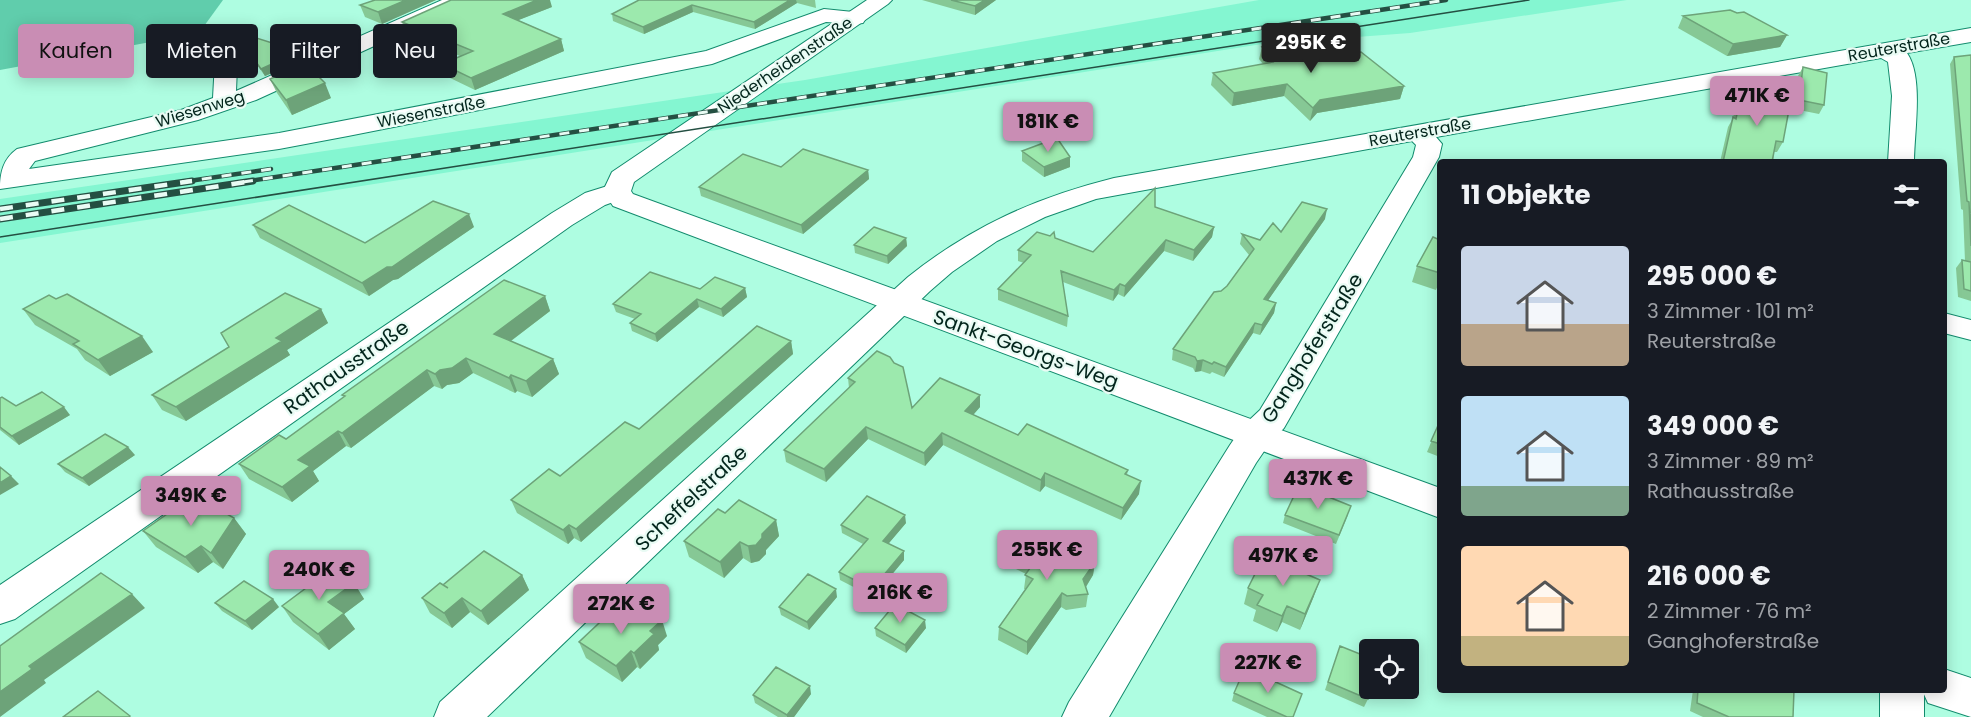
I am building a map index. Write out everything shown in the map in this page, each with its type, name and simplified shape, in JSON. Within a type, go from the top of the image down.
[{"type":"street","name":"Wiesenweg","points":[[6,180],[20,159],[26,155],[189,115],[226,102],[275,84],[459,0]]},
{"type":"street","name":"Niederheidenstraße","points":[[689,129],[881,0]]},
{"type":"street","name":"Wiesenstraße","points":[[6,180],[279,141],[348,128],[712,57],[824,15],[855,18]]},
{"type":"street","name":"Reuterstraße","points":[[900,303],[945,261],[973,242],[1014,219],[1077,194],[1971,35]]},
{"type":"street","points":[[1883,50],[1899,58],[1901,63],[1903,91],[1901,159]]},
{"type":"street","points":[[225,78],[226,102]]},
{"type":"street","name":"Rathausstraße","points":[[0,607],[562,219],[595,199],[617,191],[622,178],[689,129]]},
{"type":"street","name":"Ganghoferstraße","points":[[1085,717],[1256,435],[1272,419],[1426,156],[1429,144],[1417,132]]},
{"type":"street","name":"Sankt-Georgs-Weg","points":[[617,191],[623,200],[1437,502]]},
{"type":"street","name":"Scheffelstraße","points":[[456,717],[900,303]]},
{"type":"street","points":[[1947,324],[1971,330]]},
{"type":"street","points":[[1947,689],[1971,698]]},
{"type":"street","points":[[1902,693],[1902,717]]},
{"type":"shaded area","points":[[0,0],[223,0],[206,24],[146,24],[146,43],[134,45],[134,24],[18,24],[18,67],[0,70]]},
{"type":"shaded area","points":[[1259,0],[1627,0],[1410,33],[1262,44],[0,243],[0,199],[805,80]]},
{"type":"building","points":[[375,0],[406,0],[378,12],[360,5]]},
{"type":"building","points":[[451,0],[537,0],[503,14],[561,39],[471,78],[457,71],[457,58],[473,51],[457,44],[457,24],[407,24],[402,22]]},
{"type":"building","points":[[639,0],[790,0],[754,22],[692,5],[643,27],[612,14]]},
{"type":"building","points":[[951,0],[985,0],[975,6]]},
{"type":"building","points":[[1730,10],[1737,13],[1744,12],[1787,35],[1733,44],[1683,16]]},
{"type":"building","points":[[258,39],[270,42],[270,65],[261,69],[258,65]]},
{"type":"building","points":[[1310,44],[1321,58],[1361,52],[1404,86],[1320,100],[1313,108],[1287,84],[1234,93],[1213,73],[1273,62],[1262,47]]},
{"type":"building","points":[[1971,55],[1971,246],[1969,202],[1967,201],[1954,57]]},
{"type":"building","points":[[1803,67],[1827,73],[1824,105],[1799,100]]},
{"type":"building","points":[[320,78],[325,83],[286,100],[270,79]]},
{"type":"building","points":[[1742,88],[1791,99],[1783,142],[1776,141],[1773,159],[1724,159],[1733,117],[1736,119]]},
{"type":"building","points":[[1057,138],[1070,157],[1044,167],[1022,151]]},
{"type":"building","points":[[803,149],[868,170],[801,225],[699,187],[743,154],[781,167]]},
{"type":"building","points":[[1155,188],[1155,207],[1214,227],[1194,250],[1166,240],[1125,286],[1120,284],[1114,290],[1061,271],[1068,316],[998,289],[1031,255],[1018,250],[1037,232],[1050,236],[1054,232],[1055,238],[1093,252]]},
{"type":"building","points":[[433,201],[469,214],[392,267],[387,267],[362,283],[253,225],[289,205],[365,243]]},
{"type":"building","points":[[1302,202],[1327,209],[1264,299],[1276,303],[1262,325],[1255,323],[1226,367],[1214,362],[1212,364],[1203,360],[1197,361],[1195,357],[1173,349],[1214,292],[1221,291],[1227,286],[1254,249],[1242,234],[1260,240],[1273,223],[1281,232]]},
{"type":"building","points":[[874,227],[906,238],[887,256],[854,245]]},
{"type":"building","points":[[1433,237],[1437,239],[1437,272],[1417,266]]},
{"type":"building","points":[[1962,260],[1971,262],[1971,291],[1964,289]]},
{"type":"building","points":[[650,272],[700,289],[715,277],[745,288],[721,309],[697,299],[655,334],[630,323],[641,314],[613,304]]},
{"type":"building","points":[[504,280],[545,296],[494,334],[553,359],[526,381],[511,375],[509,378],[466,358],[452,368],[440,370],[435,374],[427,370],[342,433],[338,431],[298,460],[310,466],[282,487],[239,464],[279,435],[286,439],[345,396],[342,395]]},
{"type":"building","points":[[285,293],[321,309],[276,338],[282,341],[176,407],[152,395],[229,347],[221,333]]},
{"type":"building","points":[[67,294],[142,336],[98,360],[73,344],[79,341],[23,309],[49,295],[56,299]]},
{"type":"building","points":[[757,326],[791,341],[576,529],[569,525],[563,530],[511,500],[549,469],[560,476],[625,422],[639,429]]},
{"type":"building","points":[[877,351],[903,367],[912,408],[940,378],[980,395],[965,411],[1018,435],[1027,424],[1128,470],[1125,474],[1141,481],[1123,508],[1045,473],[1041,480],[942,433],[924,453],[866,427],[824,469],[784,450],[855,382],[848,378]]},
{"type":"building","points":[[42,392],[64,407],[12,436],[0,427],[0,398],[16,406]]},
{"type":"building","points":[[1437,428],[1437,443],[1431,441]]},
{"type":"building","points":[[105,434],[128,447],[82,478],[58,464]]},
{"type":"building","points":[[0,467],[11,476],[0,483]]},
{"type":"building","points":[[1299,485],[1351,506],[1339,535],[1285,515]]},
{"type":"building","points":[[194,495],[234,518],[211,553],[201,546],[185,557],[143,531]]},
{"type":"building","points":[[867,496],[905,515],[883,541],[904,551],[872,589],[839,572],[868,539],[841,525]]},
{"type":"building","points":[[739,500],[776,520],[762,534],[762,538],[756,545],[748,546],[740,542],[720,562],[684,541],[718,509],[725,513]]},
{"type":"building","points":[[1029,533],[1062,546],[1069,537],[1091,548],[1085,557],[1095,562],[1083,579],[1088,594],[1067,596],[1062,593],[1027,642],[999,627],[1033,579],[1025,575],[1033,564],[1013,554]]},
{"type":"building","points":[[484,551],[522,575],[481,611],[462,598],[444,613],[422,598],[440,583],[443,585]]},
{"type":"building","points":[[1264,556],[1320,580],[1305,614],[1287,606],[1282,616],[1257,605],[1263,595],[1248,588]]},
{"type":"building","points":[[333,568],[354,583],[328,602],[344,613],[318,634],[282,606]]},
{"type":"building","points":[[101,573],[132,594],[29,666],[32,669],[0,692],[0,646]]},
{"type":"building","points":[[808,574],[836,589],[807,622],[779,607]]},
{"type":"building","points":[[244,581],[273,599],[245,621],[215,603]]},
{"type":"building","points":[[895,604],[925,620],[905,645],[875,628]]},
{"type":"building","points":[[640,607],[662,620],[650,631],[654,634],[634,653],[631,651],[616,666],[579,642],[614,609],[628,618]]},
{"type":"building","points":[[1340,646],[1359,654],[1359,695],[1328,682]]},
{"type":"building","points":[[776,667],[810,686],[787,715],[753,695]]},
{"type":"building","points":[[1245,668],[1302,694],[1293,717],[1287,717],[1234,693]]},
{"type":"building","points":[[98,691],[130,716],[63,717]]},
{"type":"building","points":[[1698,693],[1794,693],[1793,717],[1729,717],[1697,703]]},
{"type":"tram line","points":[[0,237],[1529,0]]},
{"type":"railway","points":[[243,182],[1446,0]]},
{"type":"railway","points":[[182,182],[271,169]]},
{"type":"railway","points":[[0,209],[192,181]]},
{"type":"railway","points":[[0,219],[253,181]]}]
